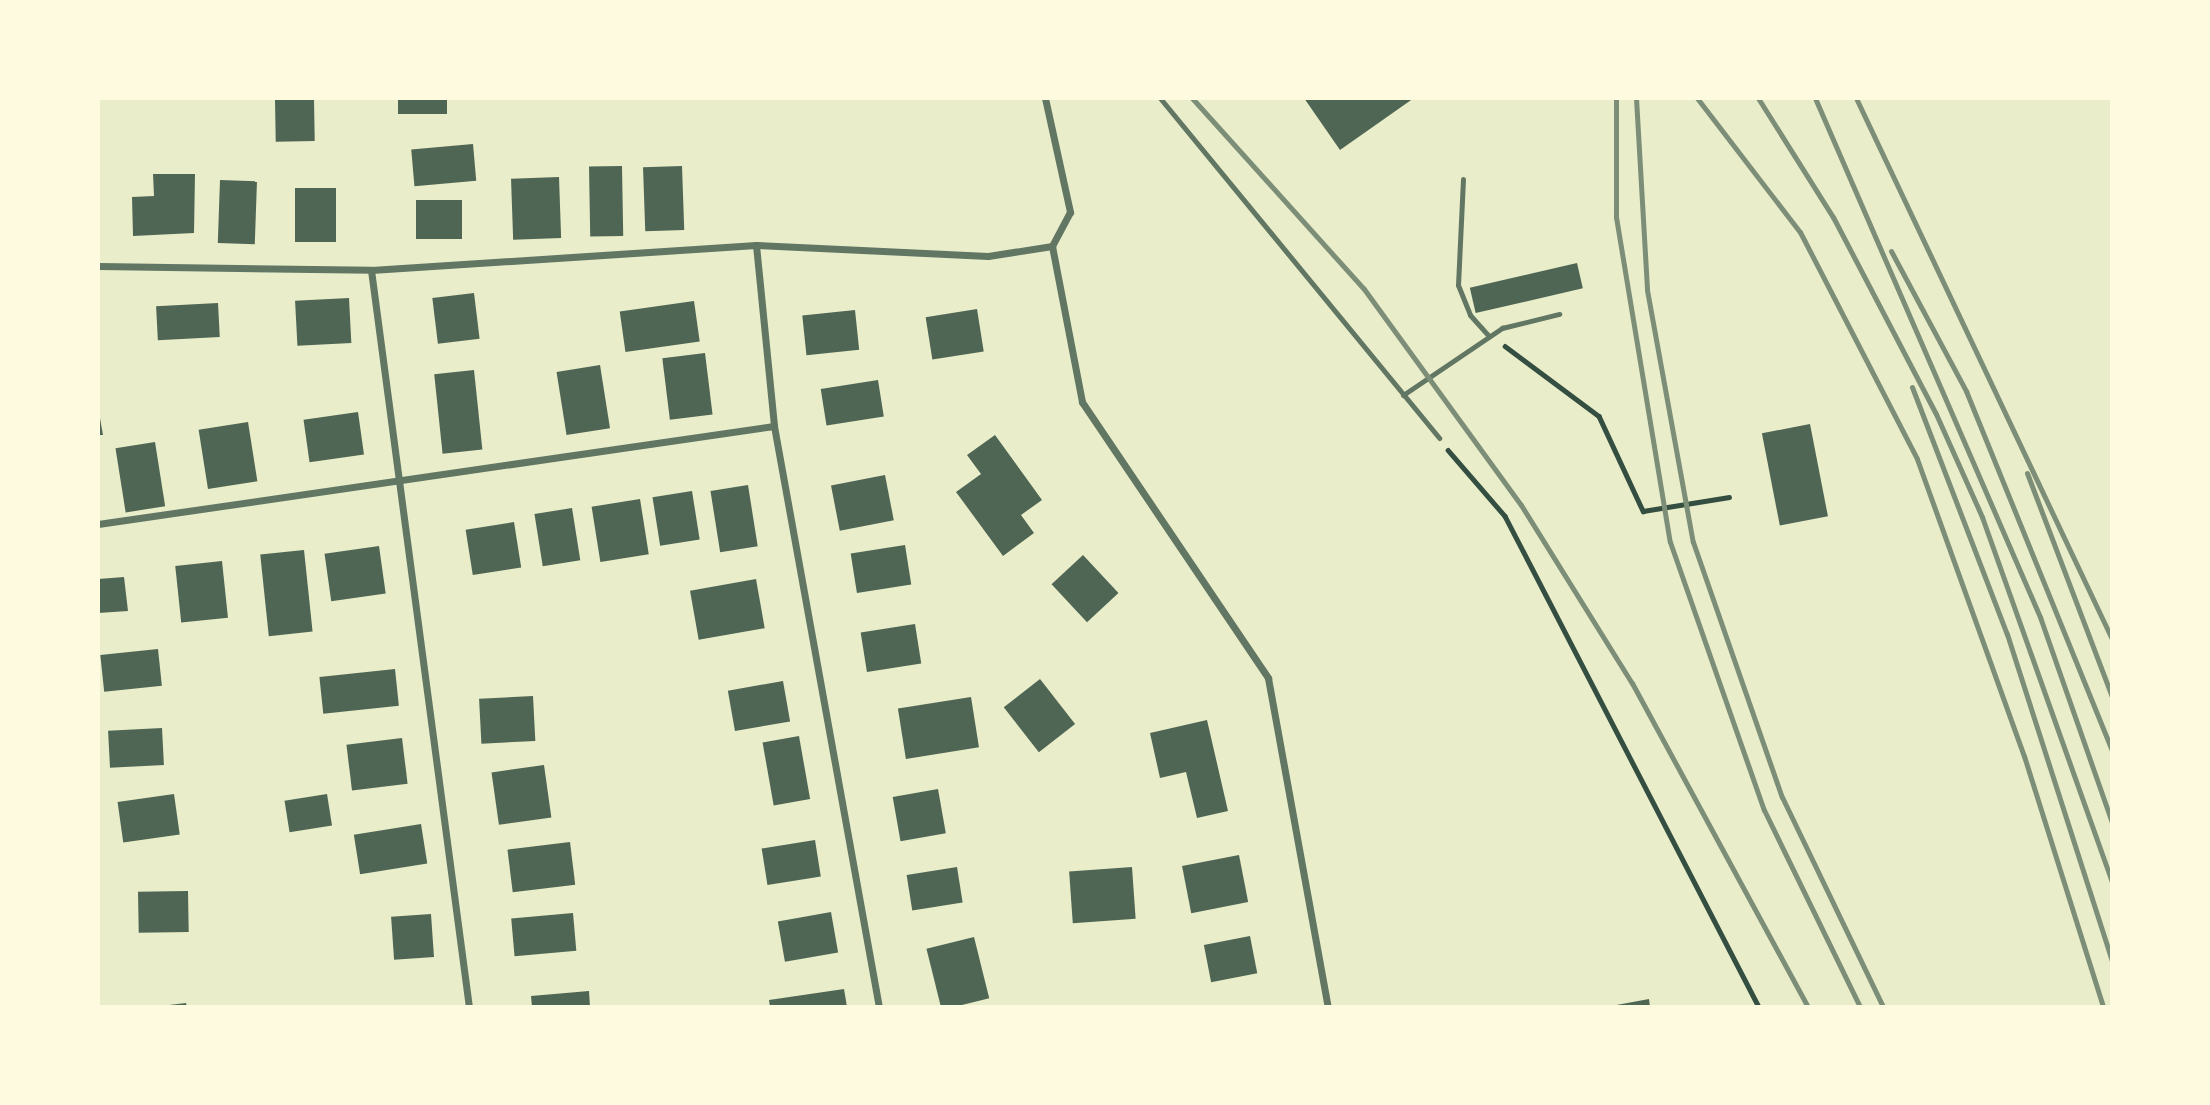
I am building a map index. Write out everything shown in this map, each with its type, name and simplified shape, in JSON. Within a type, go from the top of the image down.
[{"type":"street","points":[[1045,98],[1070,212],[1052,246],[1082,402],[1268,678],[1328,1007]]},
{"type":"street","points":[[98,266],[371,270],[756,245],[988,256],[1052,246]]},
{"type":"street","points":[[756,245],[774,426],[878,1007]]},
{"type":"street","points":[[371,270],[395,484],[469,1007]]},
{"type":"street","points":[[98,524],[395,484],[774,426]]},
{"type":"lane","points":[[1160,98],[1439,439]]},
{"type":"lane","points":[[1463,178],[1458,285],[1470,315],[1489,336]]},
{"type":"lane","points":[[1403,395],[1489,336],[1559,314]]},
{"type":"path","points":[[1489,336],[1600,416],[1643,511],[1729,497]]},
{"type":"path","points":[[1439,439],[1504,516],[1759,1007]]},
{"type":"building","points":[[398,98],[447,98],[447,114],[398,114]]},
{"type":"building","points":[[1304,98],[1414,98],[1340,150]]},
{"type":"building","points":[[314,99],[315,141],[276,142],[275,100]]},
{"type":"building","points":[[473,144],[476,181],[414,186],[411,149]]},
{"type":"building","points":[[622,166],[623,236],[590,237],[589,167]]},
{"type":"building","points":[[682,166],[684,230],[645,231],[643,167]]},
{"type":"building","points":[[153,174],[195,174],[194,233],[133,236],[132,197],[154,196]]},
{"type":"building","points":[[559,177],[561,238],[513,240],[511,179]]},
{"type":"building","points":[[220,180],[257,181],[255,244],[218,243]]},
{"type":"building","points":[[295,188],[336,188],[336,242],[295,242]]},
{"type":"building","points":[[416,200],[462,200],[462,239],[416,239]]},
{"type":"building","points":[[1577,263],[1583,288],[1476,313],[1470,288]]},
{"type":"building","points":[[474,293],[480,339],[438,344],[432,298]]},
{"type":"building","points":[[349,298],[351,343],[297,346],[295,301]]},
{"type":"building","points":[[694,301],[700,342],[625,352],[620,311]]},
{"type":"building","points":[[218,303],[220,337],[158,340],[156,306]]},
{"type":"building","points":[[977,309],[984,351],[932,360],[926,317]]},
{"type":"building","points":[[855,310],[859,350],[806,355],[802,316]]},
{"type":"building","points":[[705,353],[713,415],[670,420],[662,358]]},
{"type":"building","points":[[600,365],[610,428],[567,435],[557,372]]},
{"type":"building","points":[[474,370],[482,450],[443,454],[434,374]]},
{"type":"building","points":[[878,380],[884,417],[827,426],[821,389]]},
{"type":"building","points":[[98,407],[103,435],[98,435]]},
{"type":"building","points":[[358,412],[364,455],[310,462],[304,420]]},
{"type":"building","points":[[248,422],[257,481],[208,489],[199,430]]},
{"type":"building","points":[[1810,424],[1828,516],[1780,526],[1762,433]]},
{"type":"building","points":[[995,435],[1042,500],[1021,515],[1034,533],[1003,556],[956,492],[981,474],[967,455]]},
{"type":"building","points":[[155,442],[165,506],[126,512],[115,448]]},
{"type":"building","points":[[885,475],[894,520],[840,531],[831,485]]},
{"type":"building","points":[[748,485],[758,546],[720,552],[710,491]]},
{"type":"building","points":[[692,491],[700,539],[660,546],[652,497]]},
{"type":"building","points":[[640,499],[649,554],[600,562],[592,507]]},
{"type":"building","points":[[572,508],[580,560],[543,566],[534,514]]},
{"type":"building","points":[[514,522],[521,567],[473,575],[466,530]]},
{"type":"building","points":[[905,545],[911,585],[857,593],[851,554]]},
{"type":"building","points":[[379,546],[386,594],[331,601],[325,554]]},
{"type":"building","points":[[304,550],[313,632],[269,636],[260,555]]},
{"type":"building","points":[[1083,555],[1118,593],[1087,622],[1052,584]]},
{"type":"building","points":[[222,561],[228,618],[181,623],[175,566]]},
{"type":"building","points":[[124,577],[128,611],[98,613],[98,579]]},
{"type":"building","points":[[756,579],[765,628],[699,640],[690,591]]},
{"type":"building","points":[[915,624],[921,664],[867,672],[861,633]]},
{"type":"building","points":[[158,649],[162,686],[104,692],[100,655]]},
{"type":"building","points":[[395,669],[399,706],[323,714],[319,677]]},
{"type":"building","points":[[1040,679],[1075,724],[1039,752],[1004,707]]},
{"type":"building","points":[[783,681],[790,721],[735,731],[728,691]]},
{"type":"building","points":[[533,696],[535,741],[481,744],[479,699]]},
{"type":"building","points":[[971,697],[979,747],[906,759],[898,709]]},
{"type":"building","points":[[1207,720],[1228,811],[1197,818],[1186,772],[1160,778],[1150,733]]},
{"type":"building","points":[[162,728],[164,765],[110,768],[108,731]]},
{"type":"building","points":[[799,736],[810,799],[774,805],[763,742]]},
{"type":"building","points":[[402,738],[408,784],[352,790],[346,745]]},
{"type":"building","points":[[544,765],[551,817],[499,825],[492,772]]},
{"type":"building","points":[[938,789],[946,833],[901,841],[893,797]]},
{"type":"building","points":[[174,794],[180,835],[123,843],[118,802]]},
{"type":"building","points":[[327,794],[332,826],[290,832],[285,801]]},
{"type":"building","points":[[421,824],[427,864],[360,874],[354,835]]},
{"type":"building","points":[[815,840],[821,877],[767,885],[762,848]]},
{"type":"building","points":[[570,842],[575,885],[513,892],[507,850]]},
{"type":"building","points":[[1239,855],[1248,902],[1191,913],[1182,866]]},
{"type":"building","points":[[957,867],[963,903],[912,911],[907,875]]},
{"type":"building","points":[[1132,867],[1136,919],[1073,923],[1069,871]]},
{"type":"building","points":[[188,891],[189,932],[139,933],[138,892]]},
{"type":"building","points":[[831,912],[838,952],[785,962],[778,921]]},
{"type":"building","points":[[573,913],[576,951],[515,956],[511,918]]},
{"type":"building","points":[[431,914],[434,957],[394,960],[391,917]]},
{"type":"building","points":[[1250,936],[1257,973],[1211,982],[1204,945]]},
{"type":"building","points":[[974,937],[989,998],[954,1007],[941,1007],[926,949]]},
{"type":"building","points":[[844,989],[847,1007],[770,1007],[769,1000]]},
{"type":"building","points":[[589,991],[590,1007],[532,1007],[531,996]]},
{"type":"building","points":[[1649,999],[1650,1007],[1611,1007],[1611,1006]]},
{"type":"building","points":[[186,1003],[187,1007],[169,1007],[169,1005]]},
{"type":"railway","points":[[1192,98],[1364,289],[1521,505],[1632,683],[1808,1007]]},
{"type":"railway","points":[[1616,98],[1616,217],[1670,542],[1764,810],[1860,1007]]},
{"type":"railway","points":[[1636,98],[1647,290],[1693,542],[1782,797],[1883,1007]]},
{"type":"railway","points":[[1697,98],[1800,232],[1917,459],[2024,756],[2103,1007]]},
{"type":"railway","points":[[1758,98],[1833,217],[1936,414],[1982,517],[2112,883]]},
{"type":"railway","points":[[1815,98],[2040,617],[2112,823]]},
{"type":"railway","points":[[1856,98],[2112,639]]},
{"type":"railway","points":[[1891,251],[1966,391],[2112,750]]},
{"type":"railway","points":[[1912,387],[2007,634],[2112,962]]},
{"type":"railway","points":[[2027,473],[2112,697]]}]
